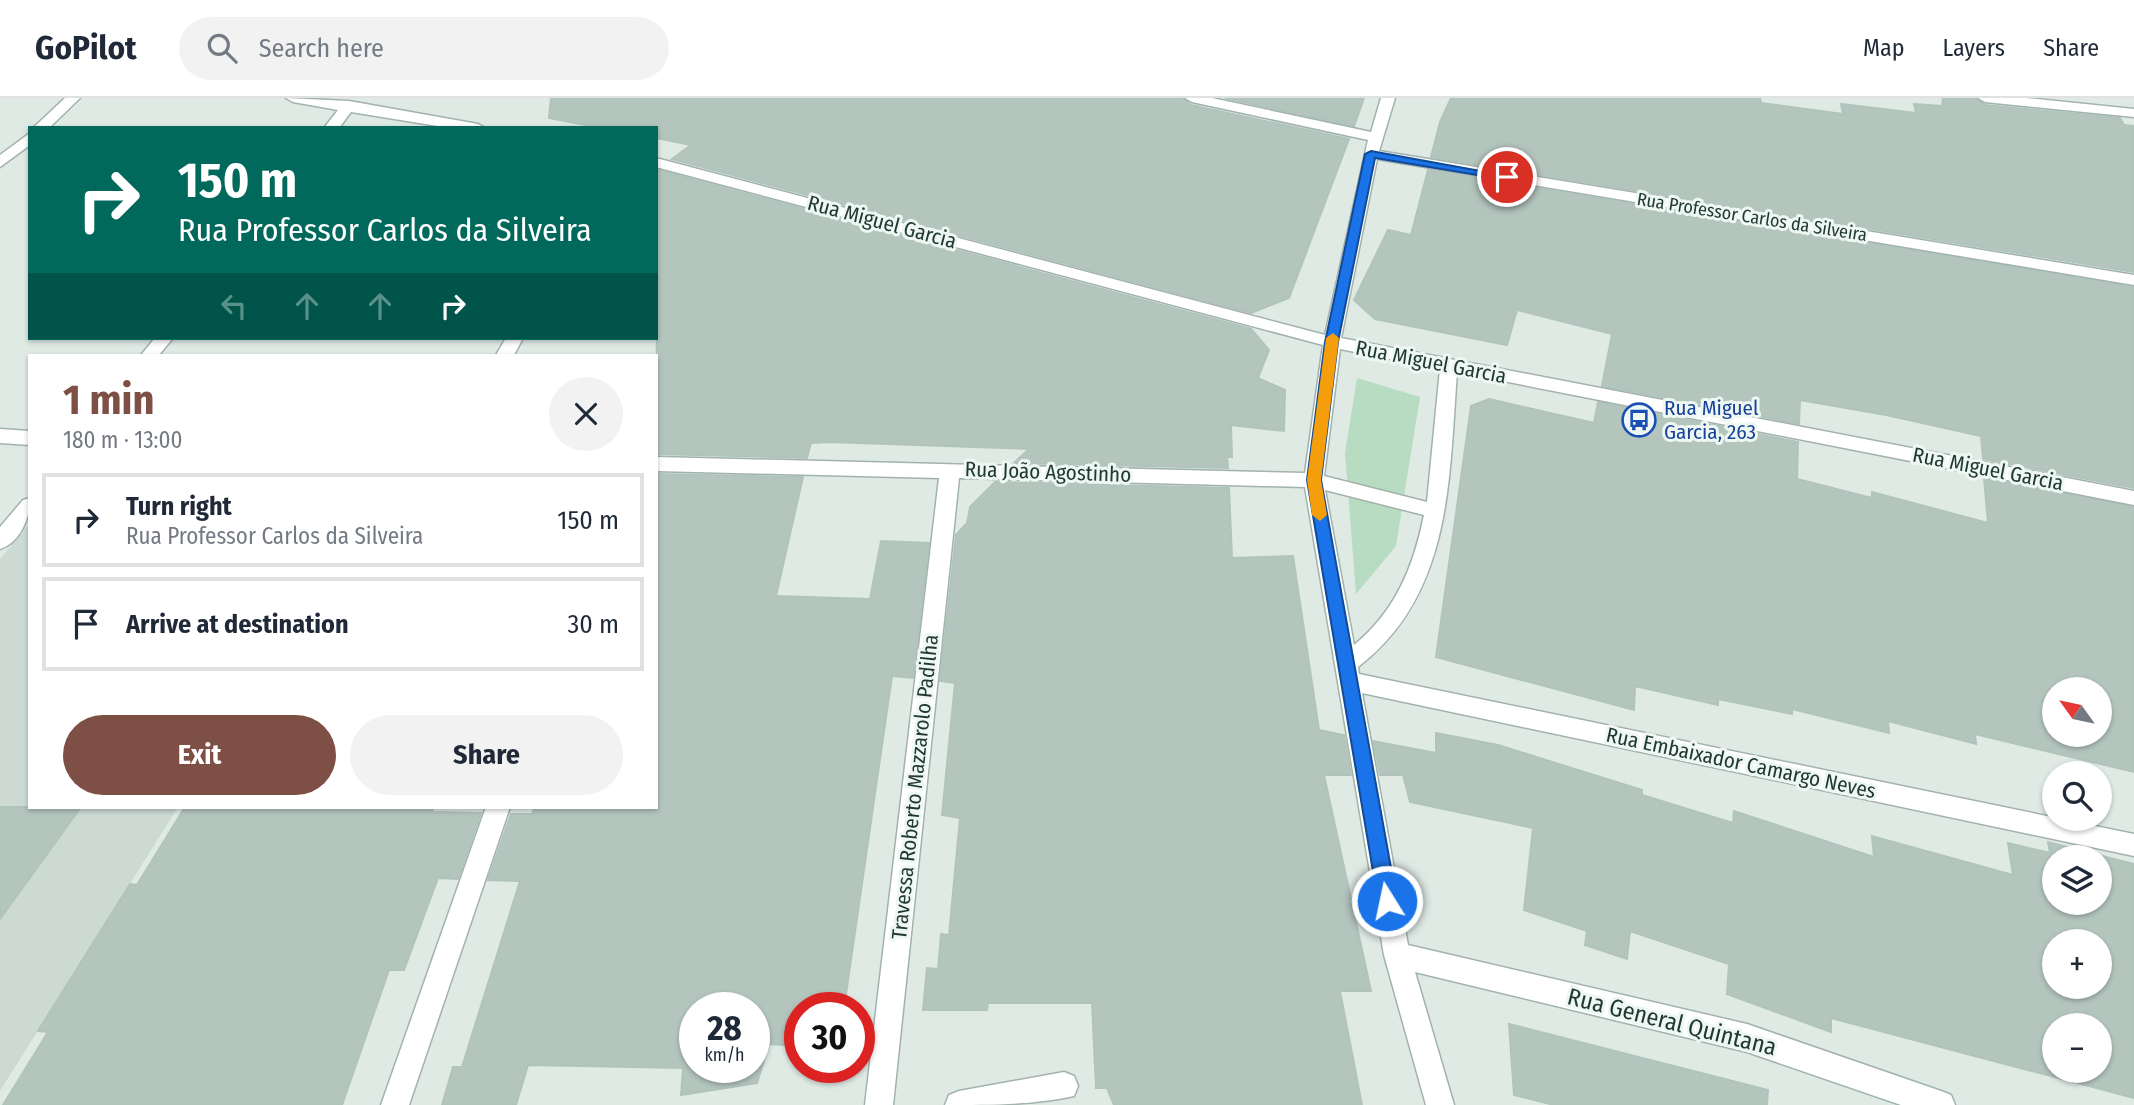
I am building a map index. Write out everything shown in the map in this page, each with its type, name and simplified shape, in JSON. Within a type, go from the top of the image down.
[{"type":"street","points":[[42,126],[73,98]]},
{"type":"street","points":[[293,98],[467,126]]},
{"type":"street","points":[[1192,98],[1376,137]]},
{"type":"street","points":[[1388,98],[1371,154],[1332,342],[1314,480],[1397,956],[1440,1105]]},
{"type":"street","points":[[1985,98],[2134,113]]},
{"type":"street","points":[[333,126],[349,105]]},
{"type":"street","points":[[0,163],[28,139]]},
{"type":"street","name":"Rua Professor Carlos da Silveira","points":[[1371,154],[2134,280]]},
{"type":"street","name":"Rua Miguel Garcia","points":[[658,163],[1332,342],[2134,498]]},
{"type":"street","points":[[151,354],[162,340]]},
{"type":"street","points":[[1346,673],[1391,623],[1417,576],[1435,511],[1449,365]]},
{"type":"street","points":[[0,436],[28,438]]},
{"type":"street","name":"Rua João Agostinho","points":[[658,464],[950,469],[1314,480],[1435,511]]},
{"type":"street","name":"Travessa Roberto Mazzarolo Padilha","points":[[880,1105],[950,469]]},
{"type":"street","points":[[0,541],[28,507]]},
{"type":"street","name":"Rua Embaixador Camargo Neves","points":[[1346,673],[2134,845]]},
{"type":"street","points":[[395,1105],[497,809]]},
{"type":"street","name":"Rua General Quintana","points":[[1397,956],[1747,1038],[1941,1105]]},
{"type":"street","points":[[959,1105],[1064,1086]]},
{"type":"shaded area","points":[[28,525],[28,809],[177,809],[0,1091],[0,559]]},
{"type":"green space","points":[[1357,378],[1420,397],[1396,546],[1356,594],[1345,453]]},
{"type":"building","points":[[551,98],[1183,98],[1191,105],[1349,139],[1289,298],[1251,313],[672,159],[691,145],[658,138],[658,126],[591,126],[549,118]]},
{"type":"building","points":[[1225,98],[1364,98],[1354,126]]},
{"type":"building","points":[[1451,98],[1760,98],[1761,103],[1843,114],[1841,104],[1916,113],[1914,104],[1942,106],[1943,98],[1976,98],[1985,105],[2120,118],[2124,125],[2134,126],[2134,272],[1431,157],[1440,122]]},
{"type":"building","points":[[658,170],[1251,329],[1269,350],[1258,378],[1285,390],[1284,431],[1231,425],[1232,457],[1227,457],[1228,468],[1014,463],[1029,449],[829,442],[811,443],[807,458],[658,454]]},
{"type":"building","points":[[1428,170],[2134,287],[2134,488],[1983,459],[1981,436],[1886,415],[1800,400],[1799,424],[1602,386],[1612,334],[1517,310],[1507,345],[1375,319],[1354,300],[1388,230],[1411,235]]},
{"type":"building","points":[[1489,399],[1594,423],[1598,402],[1798,442],[1797,479],[1872,498],[1872,492],[1988,523],[1984,478],[2134,507],[2134,772],[2112,767],[2112,761],[2088,761],[1975,734],[1976,744],[1888,721],[1889,733],[1792,709],[1792,714],[1718,699],[1718,705],[1635,686],[1634,710],[1436,657],[1471,406]]},
{"type":"building","points":[[658,474],[803,477],[776,596],[870,599],[881,541],[929,543],[913,678],[892,676],[846,992],[784,992],[784,1045],[770,1044],[770,992],[679,992],[679,1068],[528,1065],[516,1105],[442,1105],[453,1067],[462,1067],[520,881],[488,880],[511,814],[532,814],[534,809],[658,809]]},
{"type":"building","points":[[995,482],[1229,488],[1232,558],[1293,556],[1319,730],[1344,735],[1351,775],[1324,775],[1371,991],[1340,991],[1362,1105],[1114,1105],[1107,1088],[1096,1088],[1092,1003],[988,1003],[987,1010],[923,1010],[927,968],[938,969],[941,934],[949,935],[960,818],[942,815],[955,683],[940,681],[956,535],[967,523],[970,507]]},
{"type":"building","points":[[1436,733],[1498,745],[1642,790],[1642,795],[1733,823],[1734,811],[1874,857],[1872,836],[2013,875],[2008,843],[2042,851],[2042,915],[2112,915],[2112,858],[2134,864],[2134,1098],[2077,1083],[2112,1083],[2112,1013],[2042,1013],[2042,1074],[1831,1018],[1831,1032],[1727,994],[1729,964],[1630,931],[1627,959],[1585,945],[1587,931],[1524,910],[1533,828],[1410,802],[1403,775],[1380,775],[1373,741],[1436,753]]},
{"type":"building","points":[[0,807],[80,809],[0,919]]},
{"type":"building","points":[[184,809],[433,809],[432,812],[481,813],[458,879],[438,878],[404,970],[389,970],[342,1105],[3,1105],[48,1032],[38,1031],[130,884],[137,885]]},
{"type":"building","points":[[1509,1024],[1768,1090],[1767,1105],[1554,1105],[1514,1095]]},
{"type":"building","points":[[682,1083],[757,1083],[681,1095]]},
{"type":"slow traffic","points":[[1320,515],[1314,480],[1333,338]]},
{"type":"place","name":"Rua Miguel Garcia, 263","points":[[1639,420]]},
{"type":"route","points":[[1387,901],[1314,480],[1332,342],[1371,154],[1507,177]]}]
